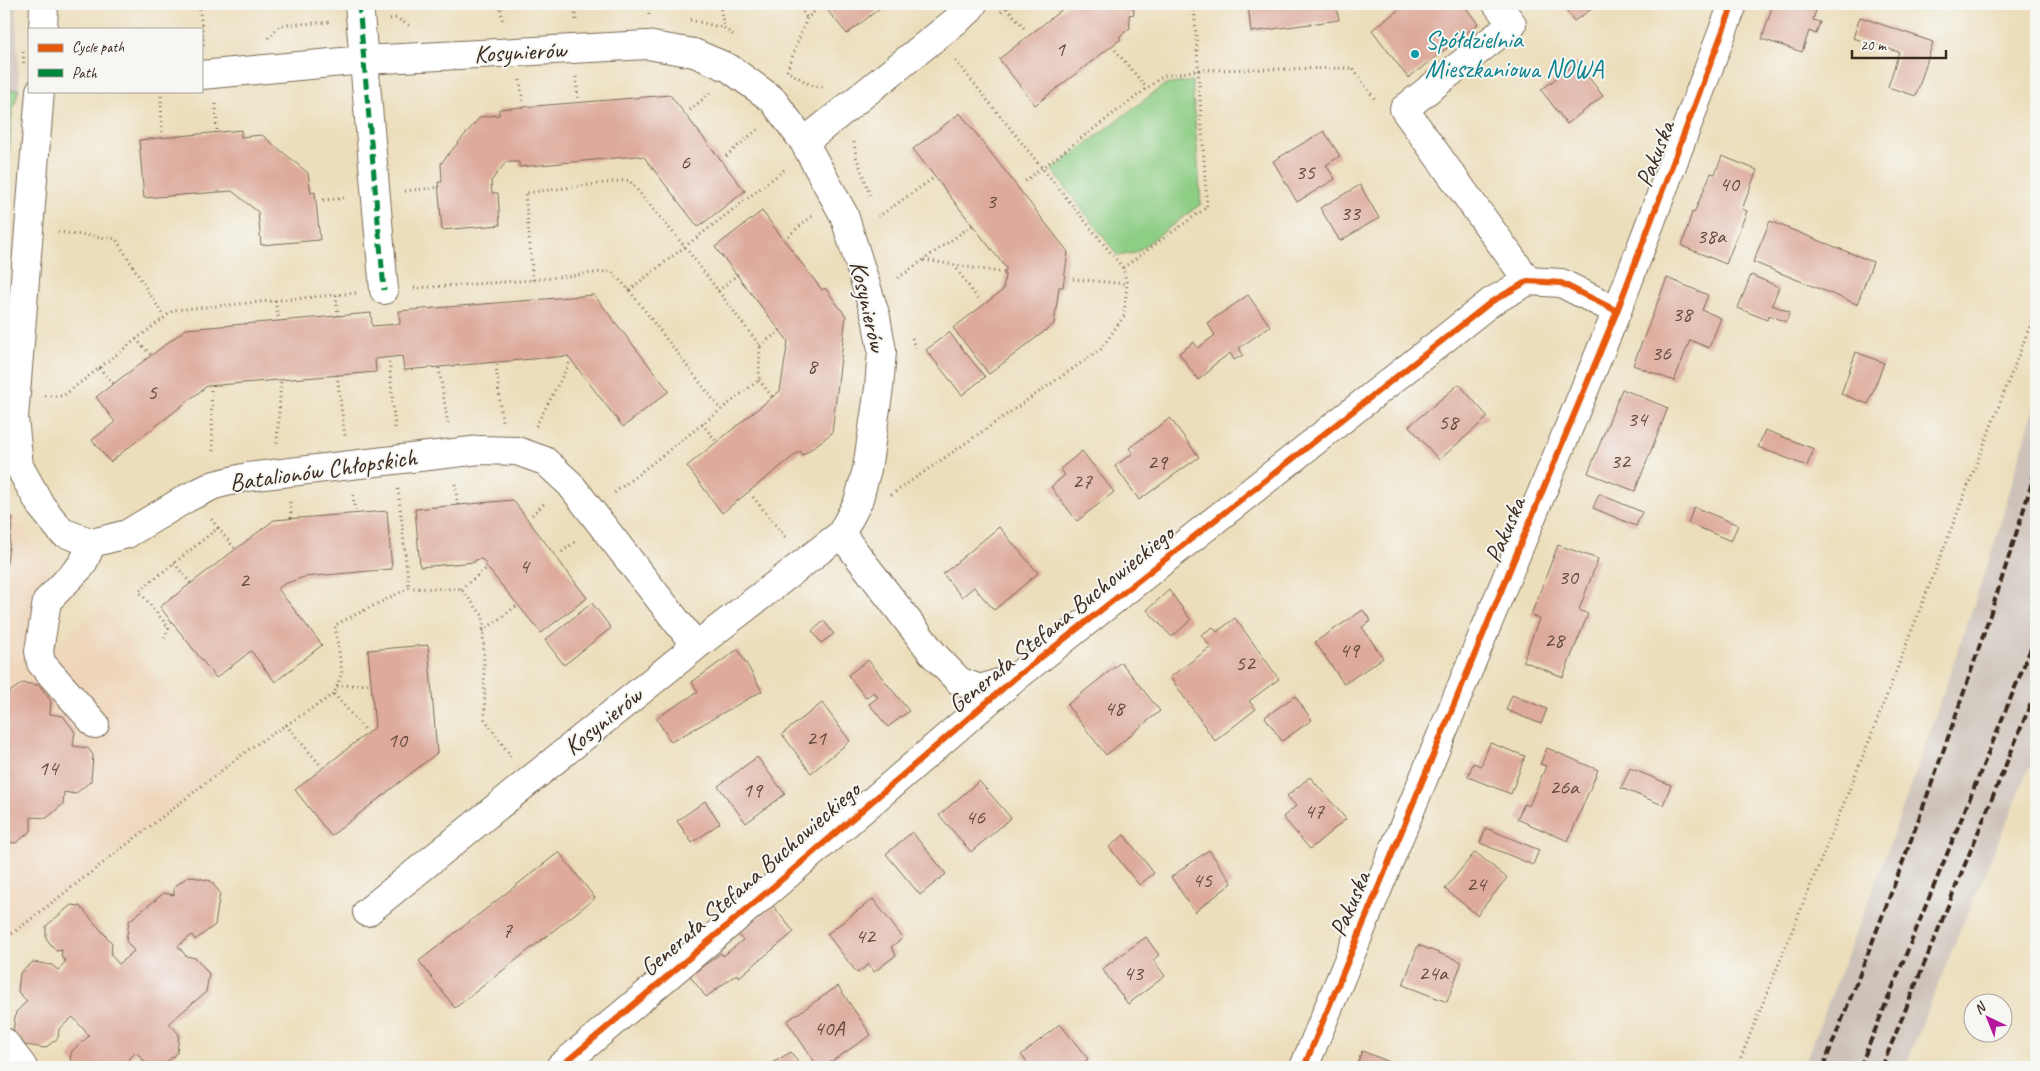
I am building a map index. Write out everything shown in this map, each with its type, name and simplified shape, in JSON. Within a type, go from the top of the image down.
[{"type":"street","points":[[43,28],[44,4]]},
{"type":"street","points":[[359,4],[384,290]]},
{"type":"street","points":[[804,142],[967,12],[973,4]]},
{"type":"street","points":[[1497,4],[1512,24],[1404,109],[1528,281],[1562,283],[1617,311]]},
{"type":"street","name":"Pakuska","points":[[1304,1067],[1617,311],[1733,4]]},
{"type":"street","name":"Kosynierów","points":[[203,62],[364,60],[648,45],[694,53],[729,68],[772,100],[804,142],[844,216],[876,316],[882,351],[879,388],[867,469],[858,502],[841,534],[696,646],[367,912]]},
{"type":"street","points":[[40,92],[14,418],[19,466],[41,506],[62,532],[92,543],[82,564],[47,601],[39,651],[41,662],[95,724]]},
{"type":"street","name":"Generała Stefana Buchowieckiego","points":[[560,1067],[752,905],[1015,678],[1491,302],[1528,281]]},
{"type":"street","name":"Batalionów Chłopskich","points":[[92,543],[127,534],[187,498],[214,485],[247,477],[480,450],[517,452],[545,461],[570,484],[696,646]]},
{"type":"street","points":[[841,534],[934,655],[959,681],[980,689],[1015,678]]},
{"type":"street","points":[[4,1042],[23,1067]]},
{"type":"path","points":[[200,4],[201,28]]},
{"type":"path","points":[[500,4],[504,28]]},
{"type":"path","points":[[574,4],[576,23]]},
{"type":"path","points":[[648,4],[650,18]]},
{"type":"path","points":[[720,4],[724,28]]},
{"type":"path","points":[[797,4],[807,18]]},
{"type":"path","points":[[1123,268],[1207,207],[1194,4]]},
{"type":"path","points":[[787,71],[807,18],[821,6]]},
{"type":"path","points":[[1000,14],[1008,6],[1026,30]]},
{"type":"path","points":[[202,43],[203,62]]},
{"type":"path","points":[[1115,50],[1147,88]]},
{"type":"path","points":[[883,500],[1101,349],[1124,316],[1126,284],[1123,268],[952,56]]},
{"type":"path","points":[[1025,181],[1163,76],[1198,70],[1353,68],[1382,109]]},
{"type":"path","points":[[575,73],[578,99]]},
{"type":"path","points":[[520,76],[523,102]]},
{"type":"path","points":[[690,110],[718,88]]},
{"type":"path","points":[[152,96],[170,95]]},
{"type":"path","points":[[161,96],[162,134]]},
{"type":"path","points":[[215,101],[217,130]]},
{"type":"path","points":[[726,156],[762,125]]},
{"type":"path","points":[[854,138],[856,156],[871,200]]},
{"type":"path","points":[[629,290],[789,166]]},
{"type":"path","points":[[878,217],[935,177]]},
{"type":"path","points":[[533,280],[526,193],[629,180],[685,247],[760,346],[759,380],[773,398]]},
{"type":"path","points":[[874,209],[880,226]]},
{"type":"path","points":[[788,236],[816,214]]},
{"type":"path","points":[[898,278],[974,224]]},
{"type":"path","points":[[62,231],[116,239],[164,317]]},
{"type":"path","points":[[923,260],[1006,273]]},
{"type":"path","points":[[954,264],[980,302]]},
{"type":"path","points":[[895,270],[900,287]]},
{"type":"path","points":[[718,291],[738,274]]},
{"type":"path","points":[[1073,279],[1126,284]]},
{"type":"path","points":[[336,295],[338,316]]},
{"type":"path","points":[[276,300],[279,320]]},
{"type":"path","points":[[1737,1067],[1869,741],[2036,305]]},
{"type":"path","points":[[760,346],[782,329]]},
{"type":"path","points":[[911,330],[915,348]]},
{"type":"path","points":[[136,339],[151,355]]},
{"type":"path","points":[[387,433],[396,432],[389,357]]},
{"type":"path","points":[[543,432],[535,428],[572,360]]},
{"type":"path","points":[[496,364],[503,424]]},
{"type":"path","points":[[99,368],[114,384]]},
{"type":"path","points":[[439,368],[448,428],[457,427]]},
{"type":"path","points":[[337,375],[346,437]]},
{"type":"path","points":[[268,444],[278,443],[281,380]]},
{"type":"path","points":[[614,494],[759,380]]},
{"type":"path","points":[[211,390],[213,451]]},
{"type":"path","points":[[702,424],[717,442]]},
{"type":"path","points":[[336,438],[354,436]]},
{"type":"path","points":[[204,456],[213,451],[222,450]]},
{"type":"path","points":[[454,478],[458,506]]},
{"type":"path","points":[[398,482],[409,588]]},
{"type":"path","points":[[608,487],[619,501]]},
{"type":"path","points":[[753,497],[789,541]]},
{"type":"path","points":[[211,511],[210,518],[237,551]]},
{"type":"path","points":[[164,638],[169,628],[139,590],[218,528]]},
{"type":"path","points":[[174,564],[193,586]]},
{"type":"path","points":[[4,940],[252,747],[334,694],[342,674],[335,625],[409,588],[461,590],[488,567]]},
{"type":"path","points":[[461,590],[483,616],[485,719],[514,760]]},
{"type":"path","points":[[483,631],[520,604]]},
{"type":"path","points":[[337,686],[372,684]]},
{"type":"path","points":[[334,694],[366,731]]},
{"type":"path","points":[[286,725],[322,766]]},
{"type":"shaded area","points":[[4,4],[16,4],[19,89],[4,90]]},
{"type":"shaded area","points":[[2036,400],[2036,753],[1954,945],[1905,1067],[1803,1067],[1872,892],[1916,772],[1992,552]]},
{"type":"shaded area","points":[[4,516],[13,517],[49,564],[41,662],[102,607],[147,666],[229,765],[4,940]]},
{"type":"green space","points":[[1192,81],[1201,204],[1135,253],[1118,256],[1052,170],[1164,85]]},
{"type":"green space","points":[[19,89],[12,113],[4,233],[4,90]]},
{"type":"building","points":[[822,4],[885,4],[847,34]]},
{"type":"building","points":[[1069,4],[1133,4],[1134,14],[1129,15],[1130,28],[1119,37],[1121,39],[1035,105],[999,59]]},
{"type":"building","points":[[1248,4],[1336,4],[1339,20],[1251,32]]},
{"type":"building","name":"Spółdzielnia Mieszkaniowa NOWA","points":[[1406,4],[1463,4],[1478,24],[1408,78],[1372,30]]},
{"type":"building","points":[[1562,4],[1599,4],[1574,21]]},
{"type":"building","points":[[1773,4],[1818,4],[1813,20],[1820,22],[1816,34],[1809,31],[1802,52],[1762,39]]},
{"type":"building","points":[[1860,17],[1933,42],[1916,96],[1888,87],[1899,52],[1853,38]]},
{"type":"building","points":[[1577,62],[1603,96],[1567,124],[1541,90]]},
{"type":"building","points":[[670,95],[745,191],[698,227],[644,157],[637,156],[519,167],[519,162],[506,162],[491,181],[492,193],[498,193],[500,225],[442,230],[438,182],[442,182],[441,163],[480,117],[499,115],[499,109]]},
{"type":"building","points":[[960,113],[1068,252],[1063,287],[1059,287],[1054,324],[989,374],[953,328],[1003,290],[1006,268],[913,149]]},
{"type":"building","points":[[241,130],[241,137],[262,135],[308,173],[311,193],[315,192],[320,240],[261,245],[258,212],[232,191],[144,198],[139,140]]},
{"type":"building","points":[[1324,131],[1340,156],[1326,165],[1335,179],[1297,202],[1273,161]]},
{"type":"building","points":[[1722,156],[1757,170],[1742,209],[1747,211],[1726,264],[1682,246],[1692,212],[1694,213],[1711,173],[1715,174]]},
{"type":"building","points":[[1360,185],[1379,218],[1340,241],[1320,208]]},
{"type":"building","points":[[762,211],[822,290],[825,288],[846,316],[832,433],[803,455],[800,451],[722,513],[687,466],[780,391],[788,341],[715,247]]},
{"type":"building","points":[[1770,221],[1873,262],[1857,304],[1753,262]]},
{"type":"building","points":[[1751,275],[1779,287],[1772,305],[1790,312],[1786,322],[1769,315],[1767,320],[1738,308]]},
{"type":"building","points":[[1667,278],[1708,295],[1702,310],[1721,318],[1709,348],[1690,340],[1674,381],[1633,365]]},
{"type":"building","points":[[594,295],[669,391],[623,427],[568,356],[404,370],[402,356],[375,359],[376,372],[207,386],[110,462],[92,440],[115,422],[96,397],[186,329],[371,313],[372,326],[400,324],[399,311]]},
{"type":"building","points":[[1248,295],[1270,326],[1239,348],[1243,355],[1234,360],[1230,353],[1211,367],[1212,369],[1198,380],[1179,353],[1194,342],[1198,348],[1215,335],[1207,323]]},
{"type":"building","points":[[949,332],[985,377],[962,395],[926,350]]},
{"type":"building","points":[[1856,352],[1884,363],[1868,404],[1841,394]]},
{"type":"building","points":[[1459,384],[1488,417],[1439,460],[1409,426]]},
{"type":"building","points":[[1622,389],[1668,408],[1635,491],[1588,473]]},
{"type":"building","points":[[1170,418],[1199,457],[1139,500],[1115,466],[1133,453],[1129,448]]},
{"type":"building","points":[[1765,430],[1814,449],[1807,466],[1758,447]]},
{"type":"building","points":[[1082,451],[1114,492],[1077,521],[1051,487],[1065,475],[1060,469]]},
{"type":"building","points":[[1599,494],[1642,512],[1636,526],[1593,508]]},
{"type":"building","points":[[513,500],[587,598],[541,633],[482,559],[475,560],[475,562],[420,567],[415,509]]},
{"type":"building","points":[[1694,507],[1738,525],[1731,541],[1688,523]]},
{"type":"building","points":[[387,511],[392,569],[304,577],[284,584],[278,589],[322,645],[275,682],[251,651],[216,678],[160,607],[274,520]]},
{"type":"building","points":[[4,516],[13,517],[5,577],[4,577]]},
{"type":"building","points":[[999,527],[1038,573],[994,610],[974,587],[962,597],[943,574]]},
{"type":"building","points":[[1558,545],[1598,559],[1579,610],[1588,614],[1563,677],[1523,661],[1539,619],[1531,615]]},
{"type":"building","points":[[1169,590],[1191,620],[1172,637],[1147,610]]},
{"type":"building","points":[[592,603],[611,628],[564,665],[545,640]]},
{"type":"building","points":[[1363,610],[1371,621],[1362,627],[1383,658],[1344,684],[1315,642]]},
{"type":"building","points":[[1235,618],[1279,679],[1249,701],[1256,709],[1215,741],[1170,677],[1211,647],[1201,635],[1213,627],[1217,632]]},
{"type":"building","points":[[824,621],[834,634],[821,643],[812,631]]},
{"type":"building","points":[[428,645],[437,753],[331,836],[295,790],[375,727],[368,650]]},
{"type":"building","points":[[738,649],[762,691],[671,742],[656,718],[698,692],[692,682]]},
{"type":"building","points":[[868,660],[909,711],[888,727],[869,704],[878,697],[873,692],[866,698],[848,675]]},
{"type":"building","points":[[1121,662],[1160,711],[1106,755],[1067,705]]},
{"type":"building","points":[[22,683],[39,685],[51,701],[50,714],[63,716],[75,732],[73,746],[88,748],[93,755],[91,781],[75,794],[64,792],[63,804],[47,818],[31,817],[31,831],[16,843],[4,842],[4,708],[7,694]]},
{"type":"building","points":[[1512,695],[1547,709],[1541,724],[1506,710]]},
{"type":"building","points":[[1295,696],[1312,720],[1282,741],[1265,717]]},
{"type":"building","points":[[822,703],[850,741],[811,773],[782,734]]},
{"type":"building","points":[[1490,743],[1525,756],[1511,794],[1468,777],[1473,763],[1481,766]]},
{"type":"building","points":[[1547,748],[1598,770],[1568,841],[1517,819],[1524,804],[1529,806],[1546,766],[1540,764]]},
{"type":"building","points":[[757,757],[785,794],[746,823],[718,786]]},
{"type":"building","points":[[1630,768],[1671,785],[1663,805],[1621,788]]},
{"type":"building","points":[[1310,777],[1346,819],[1310,849],[1283,817],[1296,806],[1287,796]]},
{"type":"building","points":[[979,781],[1011,818],[971,852],[939,815]]},
{"type":"building","points":[[705,801],[720,823],[692,843],[677,821]]},
{"type":"building","points":[[1486,828],[1539,850],[1533,865],[1480,843]]},
{"type":"building","points":[[912,832],[946,874],[920,895],[886,854]]},
{"type":"building","points":[[1124,835],[1154,873],[1139,885],[1109,847]]},
{"type":"building","points":[[1209,850],[1232,883],[1195,912],[1171,877]]},
{"type":"building","points":[[559,852],[595,898],[455,1008],[419,961]]},
{"type":"building","points":[[1475,852],[1507,878],[1477,915],[1445,889]]},
{"type":"building","points":[[189,876],[211,881],[220,893],[215,925],[195,940],[192,935],[178,946],[186,956],[196,958],[209,974],[206,992],[169,1023],[179,1034],[177,1053],[163,1065],[146,1063],[136,1052],[126,1062],[132,1067],[77,1067],[70,1059],[72,1051],[89,1036],[73,1017],[59,1029],[58,1038],[45,1048],[25,1045],[13,1031],[16,1012],[27,1001],[18,992],[20,973],[33,962],[52,965],[58,970],[66,961],[61,957],[62,950],[56,951],[46,938],[46,926],[71,905],[80,906],[112,943],[111,955],[119,964],[134,951],[126,941],[129,921],[164,893],[174,895],[174,887]]},
{"type":"building","points":[[873,899],[903,938],[891,947],[896,955],[874,972],[869,964],[857,973],[827,934]]},
{"type":"building","points":[[773,906],[794,932],[739,977],[737,974],[706,997],[690,976],[721,953],[723,956],[743,940],[738,935]]},
{"type":"building","points":[[1146,937],[1159,955],[1153,960],[1165,976],[1128,1004],[1102,969]]},
{"type":"building","points":[[1418,945],[1462,962],[1447,1002],[1403,985]]},
{"type":"building","points":[[838,986],[871,1035],[823,1067],[818,1067],[787,1021]]},
{"type":"building","points":[[1060,1024],[1088,1059],[1078,1067],[1031,1067],[1021,1055]]},
{"type":"building","points":[[1362,1051],[1402,1067],[1356,1067]]},
{"type":"building","points":[[791,1052],[801,1067],[775,1067],[772,1063]]},
{"type":"railway","points":[[1823,1067],[1909,845],[1963,696],[2036,469]]},
{"type":"railway","points":[[1860,1067],[2036,636]]},
{"type":"railway","points":[[1882,1067],[2036,691]]},
{"type":"marked path","points":[[359,4],[384,290]]},
{"type":"cycle path","points":[[1304,1067],[1617,311],[1733,4]]},
{"type":"cycle path","points":[[560,1067],[773,887],[1015,678],[1491,302],[1528,281],[1561,283],[1617,311]]},
{"type":"place","name":"Spółdzielnia Mieszkaniowa NOWA","points":[[1415,54]]}]
